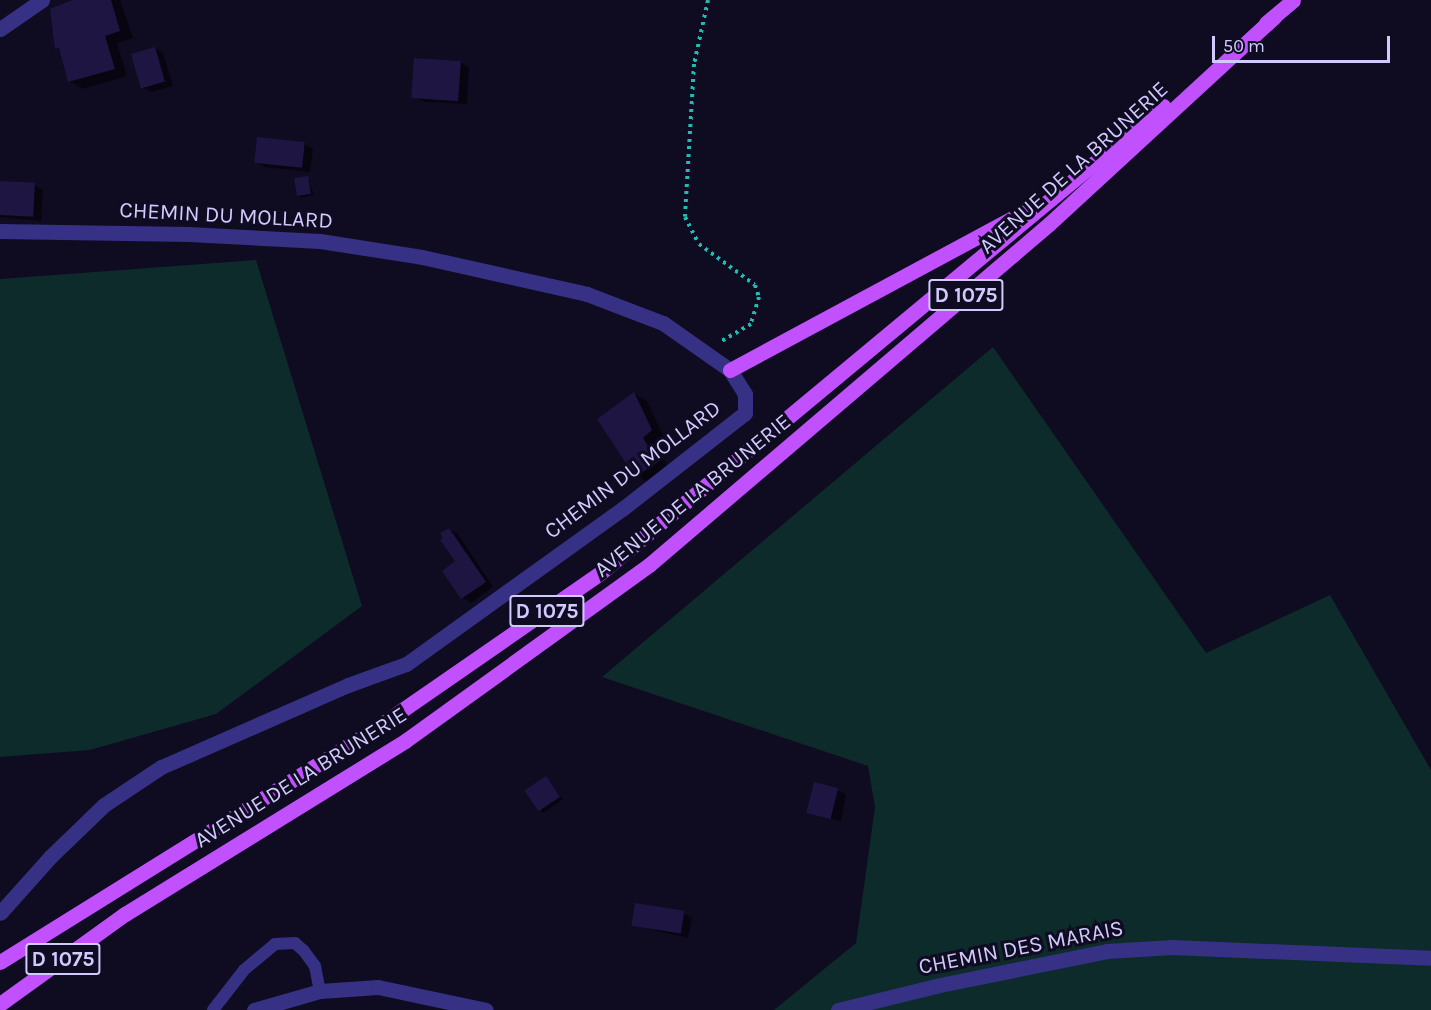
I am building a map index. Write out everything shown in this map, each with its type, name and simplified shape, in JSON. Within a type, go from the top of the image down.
[{"type":"main road","name":"D 1075","points":[[0,962],[385,722],[599,574],[1048,199],[1293,0]]},
{"type":"main road","name":"AVENUE DE LA BRUNERIE","points":[[0,1004],[125,914],[405,741],[649,565],[1049,224],[1274,17]]},
{"type":"main road","points":[[730,370],[1048,199]]},
{"type":"main road","name":"D 1075","points":[[0,991],[125,914]]},
{"type":"street","points":[[0,30],[42,0]]},
{"type":"street","name":"CHEMIN DU MOLLARD","points":[[0,231],[188,234],[320,241],[422,257],[587,294],[663,323],[730,370],[745,394],[745,413],[622,509],[406,664],[348,685],[161,767],[104,805],[51,856],[0,913]]},
{"type":"street","name":"CHEMIN DES MARAIS","points":[[838,1010],[940,984],[1107,951],[1172,947],[1431,958]]},
{"type":"street","points":[[254,1010],[320,992],[378,987],[486,1010]]},
{"type":"lane","points":[[213,1010],[244,970],[275,944],[294,943],[304,951],[315,966],[320,992]]},
{"type":"path","points":[[702,351],[751,324],[759,297],[755,285],[699,244],[685,217],[694,64],[708,0]]},
{"type":"green space","points":[[256,260],[362,606],[216,714],[90,750],[0,757],[0,279]]},
{"type":"green space","points":[[993,347],[1206,653],[1330,595],[1431,770],[1431,1010],[774,1010],[856,943],[875,807],[868,766],[602,677]]},
{"type":"building","points":[[72,0],[111,0],[120,31],[105,36],[115,69],[68,82],[59,48],[55,49],[50,9]]},
{"type":"building","points":[[155,47],[165,82],[141,88],[131,54]]},
{"type":"building","points":[[414,58],[461,61],[458,101],[411,98]]},
{"type":"building","points":[[257,137],[305,142],[302,168],[254,163]]},
{"type":"building","points":[[308,176],[311,194],[297,196],[294,178]]},
{"type":"building","points":[[0,181],[35,183],[33,217],[0,215]]},
{"type":"building","points":[[634,392],[652,430],[643,438],[658,462],[635,477],[597,419]]},
{"type":"building","points":[[449,528],[486,582],[461,599],[442,571],[455,561],[440,540],[443,538],[440,533]]},
{"type":"building","points":[[546,776],[560,797],[538,811],[524,791]]},
{"type":"building","points":[[814,782],[838,788],[831,819],[806,813]]},
{"type":"building","points":[[635,903],[684,911],[681,934],[631,926]]}]
